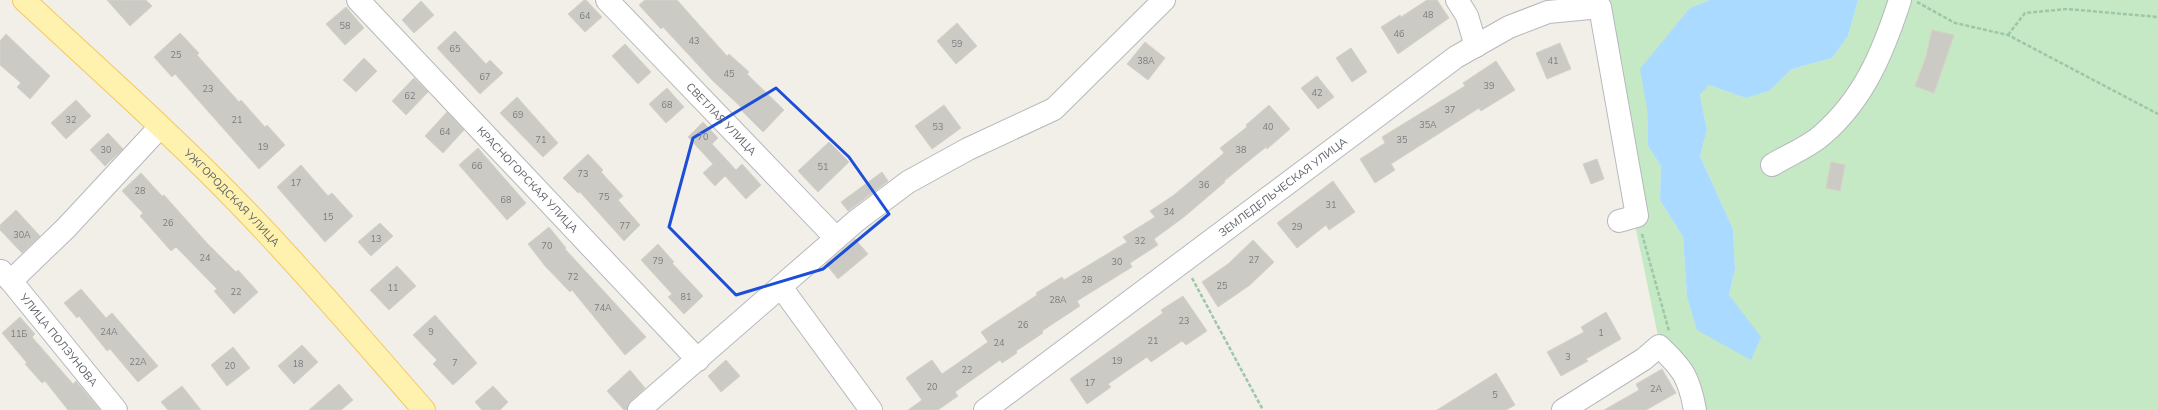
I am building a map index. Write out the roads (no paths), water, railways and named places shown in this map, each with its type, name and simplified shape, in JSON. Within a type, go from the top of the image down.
[{"type":"main road","name":"УЖГОРОДСКАЯ УЛИЦА","points":[[24,0],[160,127],[249,215],[302,271],[424,410]]},
{"type":"street","name":"КРАСНОГОРСКАЯ УЛИЦА","points":[[358,0],[698,360]]},
{"type":"street","name":"СВЕТЛАЯ УЛИЦА","points":[[607,0],[836,238]]},
{"type":"street","points":[[639,410],[836,238],[908,182],[968,149],[1054,109],[1164,0]]},
{"type":"street","points":[[1458,0],[1466,16],[1476,46]]},
{"type":"street","points":[[1772,164],[1822,136],[1853,105],[1874,70],[1900,0]]},
{"type":"street","name":"ЗЕМЛЕДЕЛЬЧЕСКАЯ УЛИЦА","points":[[985,410],[1456,57],[1509,27],[1548,12],[1600,7],[1628,218]]},
{"type":"street","points":[[6,276],[66,228],[160,127]]},
{"type":"street","name":"УЛИЦА ПОЛЗУНОВА","points":[[6,276],[116,410]]},
{"type":"street","points":[[781,287],[871,410]]},
{"type":"street","points":[[1563,410],[1652,353],[1681,367],[1691,387],[1695,410]]},
{"type":"water","points":[[1710,0],[1858,0],[1848,36],[1832,58],[1792,69],[1769,91],[1746,98],[1709,85],[1700,95],[1707,130],[1700,156],[1733,229],[1735,269],[1729,295],[1761,337],[1751,360],[1697,330],[1687,296],[1683,237],[1660,200],[1661,166],[1648,146],[1647,108],[1640,69],[1690,8]]}]
